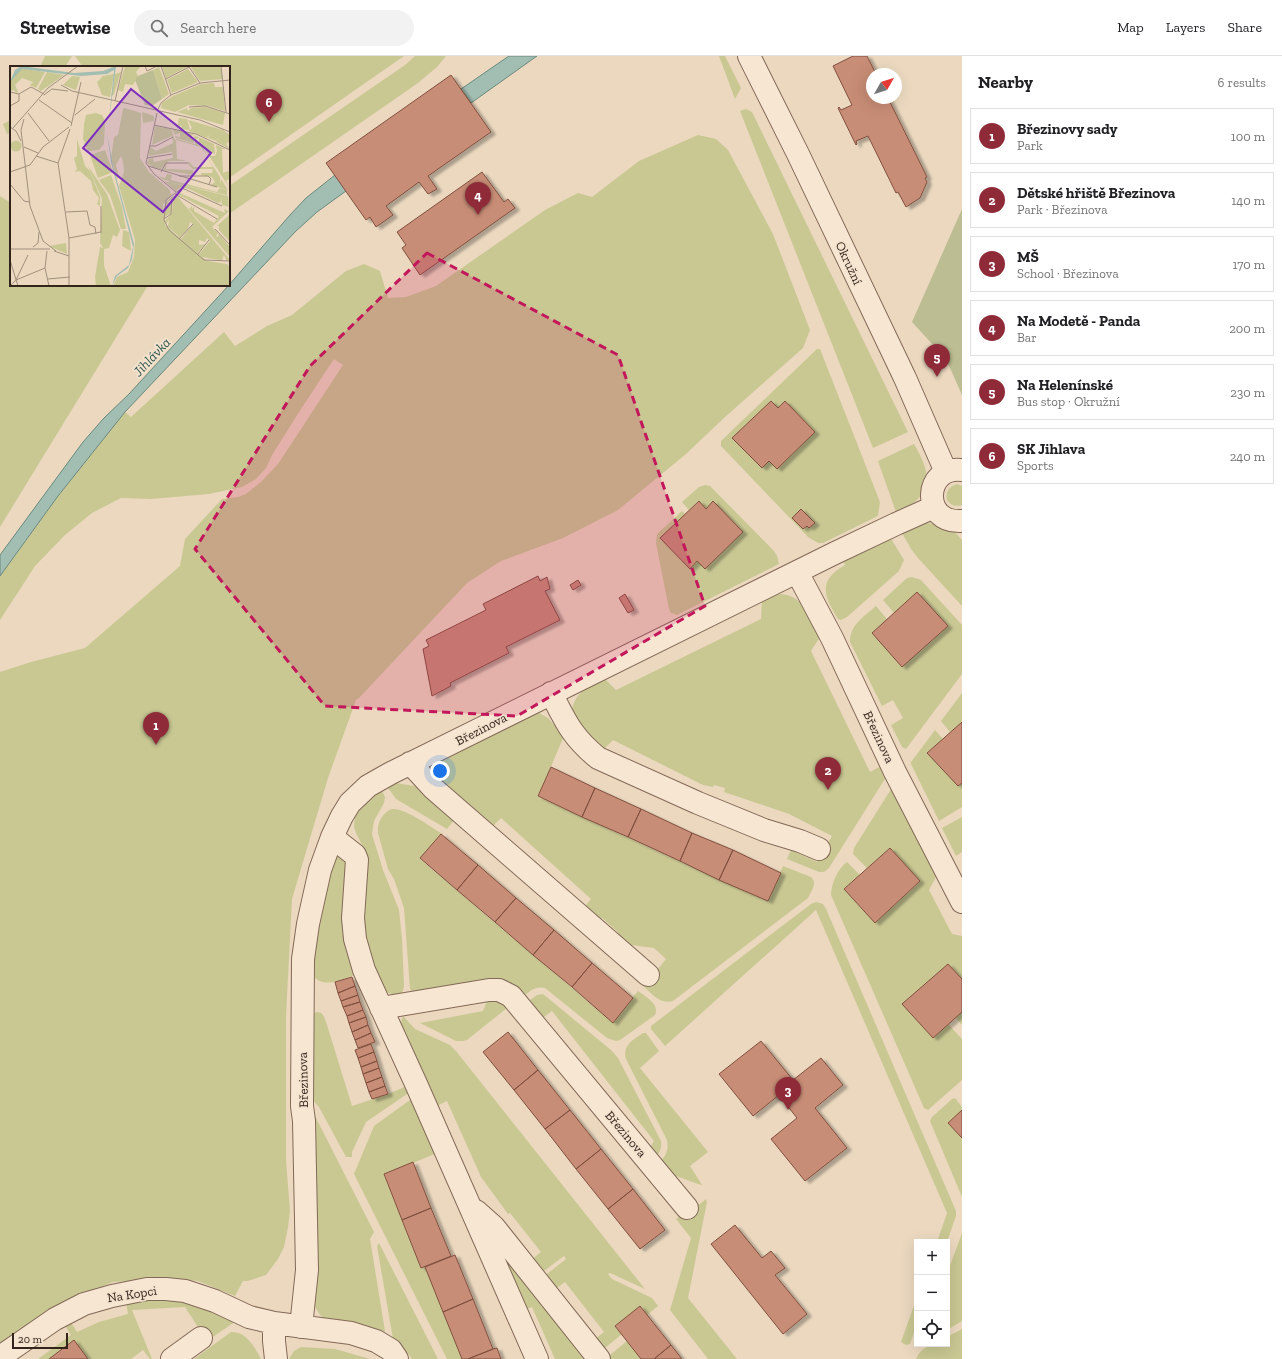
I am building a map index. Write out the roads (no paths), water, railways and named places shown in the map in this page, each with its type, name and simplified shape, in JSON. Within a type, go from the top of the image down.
[{"type":"street","name":"Okružní","points":[[748,56],[798,154],[905,378],[954,471]]},
{"type":"street","points":[[954,471],[941,476],[933,487],[932,494],[934,507],[943,517],[950,520],[962,521]]},
{"type":"street","name":"Březinova","points":[[301,1326],[307,1270],[304,1121],[302,1106],[303,959],[308,924],[320,870],[332,836],[350,803],[368,786],[410,763],[797,572],[934,507]]},
{"type":"street","name":"Březinova","points":[[797,572],[832,638],[895,772],[962,902]]},
{"type":"street","points":[[551,693],[567,725],[585,747],[598,758],[698,803],[764,830],[800,841],[819,849]]},
{"type":"street","points":[[410,763],[434,788],[648,975]]},
{"type":"street","points":[[332,836],[355,855],[357,860],[358,866],[353,900],[353,918],[355,939],[364,970],[537,1359]]},
{"type":"street","name":"Březinova","points":[[381,1008],[486,990],[499,990],[511,996],[687,1208]]},
{"type":"street","points":[[469,1204],[494,1228],[599,1359]]},
{"type":"street","name":"Na Kopci","points":[[0,1357],[55,1319],[84,1304],[146,1289],[185,1291],[215,1301],[250,1317],[274,1323]]},
{"type":"street","points":[[276,1359],[274,1323],[351,1333],[376,1341],[391,1350],[397,1359]]},
{"type":"street","points":[[172,1359],[201,1338]]},
{"type":"place","name":"SK Jihlava","points":[[269,122]]},
{"type":"place","name":"Na Modetě - Panda","points":[[478,215]]},
{"type":"place","name":"Na Helenínské","points":[[937,377]]},
{"type":"place","name":"Březinovy sady","points":[[156,745]]},
{"type":"place","name":"Dětské hřiště Březinova","points":[[828,790]]},
{"type":"place","name":"MŠ","points":[[788,1110]]},
{"type":"water label","name":"Jihlávka","points":[[152,357]]}]
